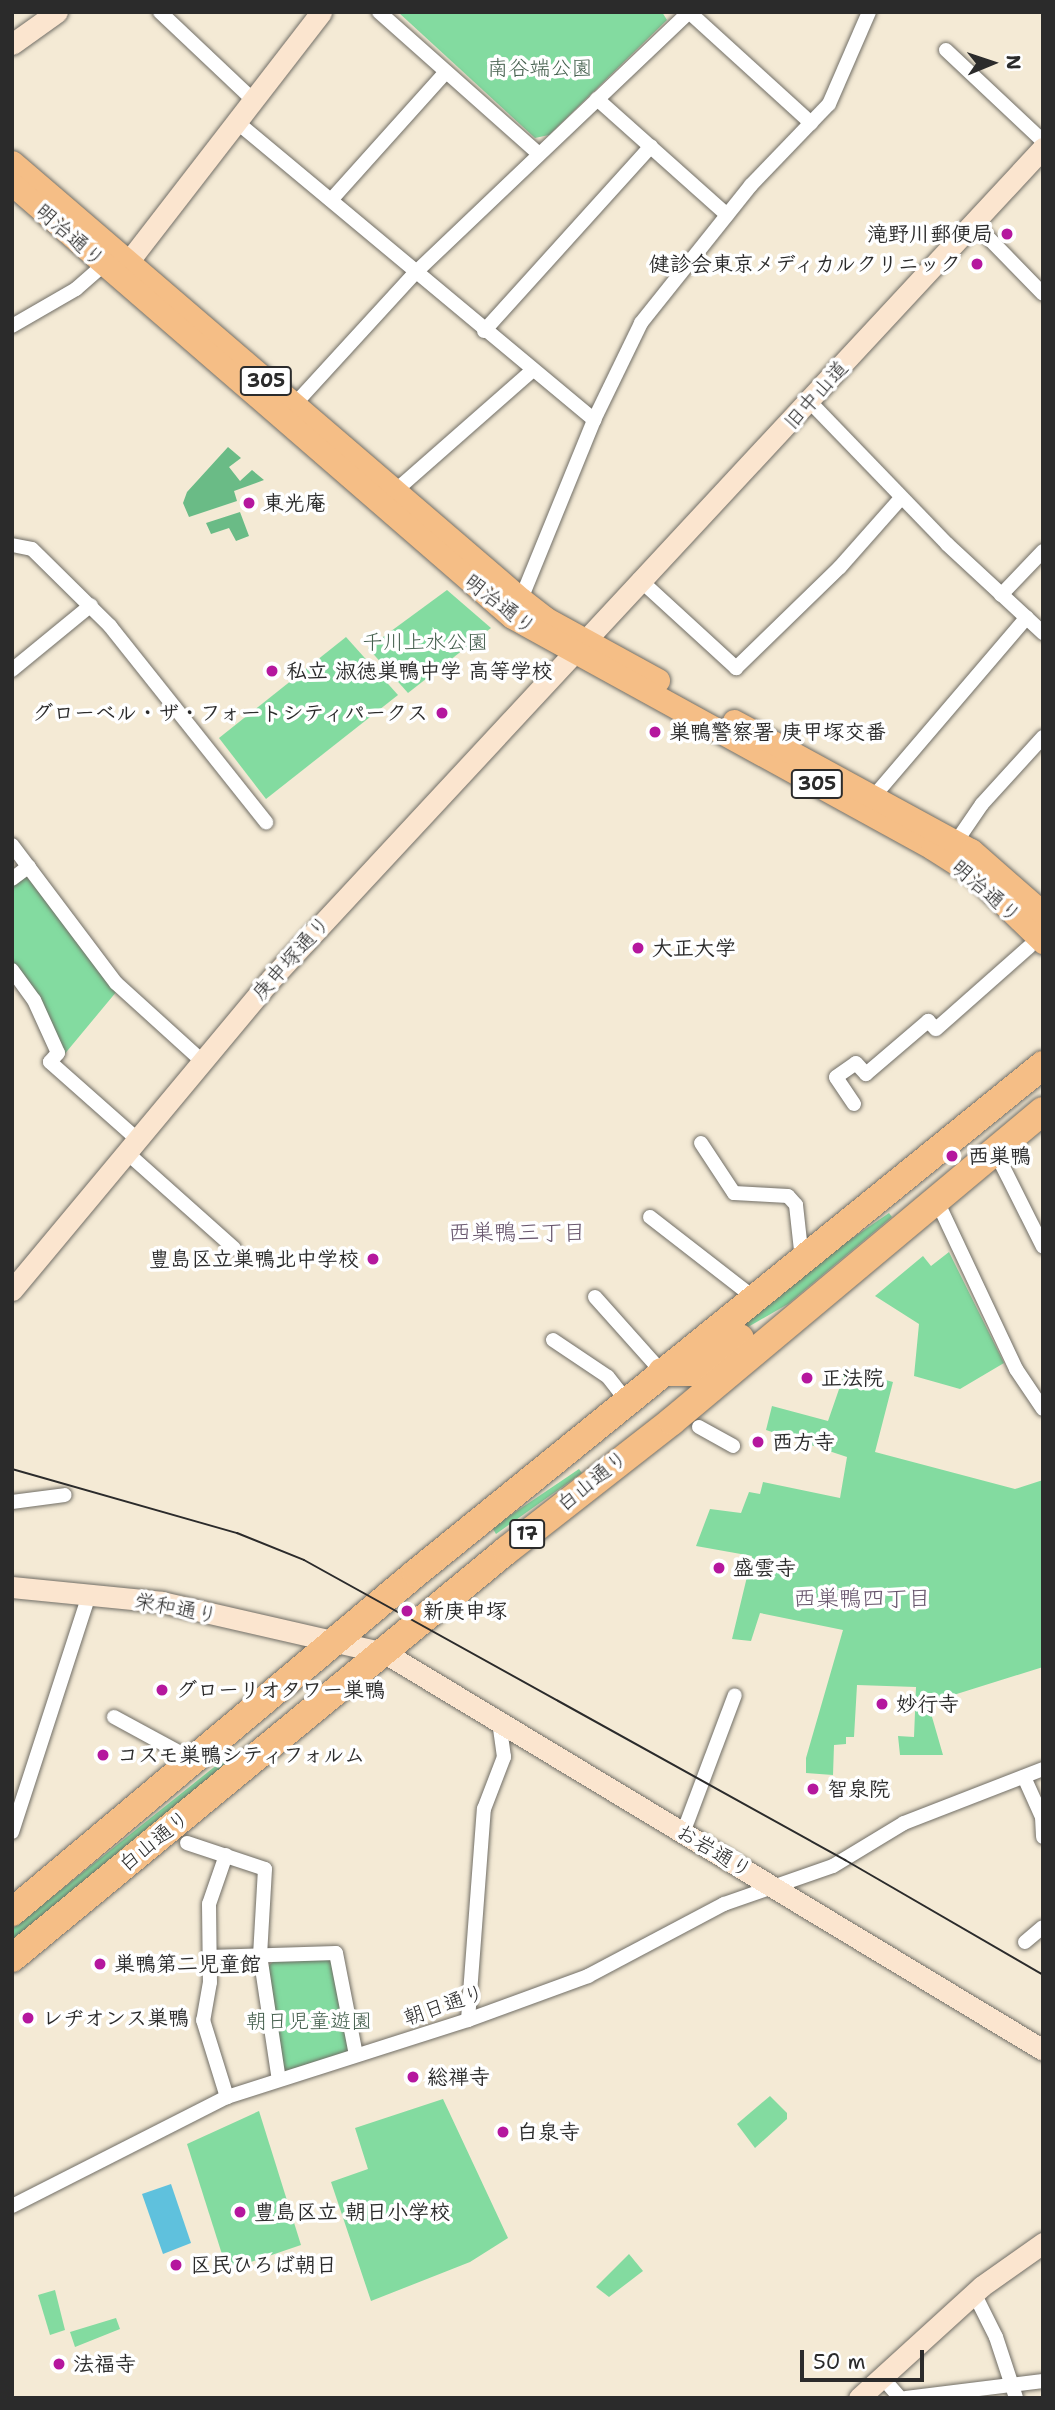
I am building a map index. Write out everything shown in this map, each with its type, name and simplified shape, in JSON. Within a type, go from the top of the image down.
[{"type":"highway","name":"白山通り","points":[[12,1912],[753,1297],[1043,1065]]},
{"type":"highway","name":"白山通り","points":[[12,1958],[937,1201],[1043,1111]]},
{"type":"highway","points":[[662,1373],[699,1372],[744,1334],[801,1312]]},
{"type":"highway","points":[[506,1500],[580,1463],[618,1435],[641,1442]]},
{"type":"main road","name":"明治通り","points":[[12,162],[117,263],[512,617],[578,645],[869,802],[956,842],[1043,913]]},
{"type":"main road","name":"明治通り","points":[[12,184],[117,263],[294,405],[578,645]]},
{"type":"main road","name":"明治通り","points":[[869,802],[973,874],[1036,945]]},
{"type":"street","points":[[12,44],[57,12]]},
{"type":"street","points":[[160,12],[254,101]]},
{"type":"street","points":[[12,326],[117,263],[238,123],[321,12]]},
{"type":"street","points":[[379,12],[539,154]]},
{"type":"street","points":[[294,405],[415,273],[689,12],[811,122]]},
{"type":"street","points":[[521,599],[594,420],[641,323],[727,215],[829,104],[869,12]]},
{"type":"street","points":[[946,50],[1043,141]]},
{"type":"street","points":[[331,200],[446,72]]},
{"type":"street","points":[[597,99],[727,215]]},
{"type":"street","points":[[238,123],[484,331],[594,420]]},
{"type":"street","points":[[484,331],[650,146]]},
{"type":"street","name":"旧中山道","points":[[578,645],[810,402],[1043,148]]},
{"type":"street","points":[[973,222],[1043,294]]},
{"type":"street","points":[[394,492],[533,370]]},
{"type":"street","points":[[810,402],[901,498],[1043,633]]},
{"type":"street","points":[[639,579],[736,668],[840,567],[901,498]]},
{"type":"street","points":[[12,545],[32,549],[90,605],[266,822]]},
{"type":"street","points":[[1001,595],[1043,551]]},
{"type":"street","points":[[12,670],[90,605]]},
{"type":"street","points":[[869,802],[1027,617]]},
{"type":"street","name":"庚申塚通り","points":[[12,1290],[270,980],[578,645]]},
{"type":"street","points":[[956,842],[982,804],[1043,737]]},
{"type":"street","points":[[12,845],[116,983],[203,1062]]},
{"type":"street","points":[[12,878],[29,866]]},
{"type":"street","points":[[855,1104],[836,1077],[856,1063],[866,1074],[928,1021],[936,1029],[1036,945]]},
{"type":"street","points":[[12,970],[34,1000],[58,1053],[50,1062],[234,1248]]},
{"type":"street","points":[[701,1143],[734,1193],[765,1192],[788,1196],[796,1205],[802,1259]]},
{"type":"street","points":[[995,1151],[1043,1247]]},
{"type":"street","points":[[937,1201],[1016,1369],[1043,1409]]},
{"type":"street","points":[[650,1217],[753,1297]]},
{"type":"street","points":[[595,1297],[662,1373]]},
{"type":"street","points":[[553,1340],[608,1377],[627,1401]]},
{"type":"street","points":[[699,1427],[733,1446]]},
{"type":"street","points":[[12,1502],[65,1495]]},
{"type":"street","name":"栄和通り","points":[[12,1587],[162,1602],[385,1653]]},
{"type":"street","points":[[12,1832],[89,1595]]},
{"type":"street","name":"お岩通り","points":[[385,1653],[1043,2050]]},
{"type":"street","points":[[683,1833],[735,1695]]},
{"type":"street","points":[[114,1717],[195,1761]]},
{"type":"street","points":[[468,2020],[484,1809],[504,1757],[499,1720]]},
{"type":"street","name":"朝日通り","points":[[12,2206],[227,2097],[468,2020],[588,1976],[724,1904],[833,1866],[904,1823],[1043,1769]]},
{"type":"street","points":[[1024,1777],[1042,1816],[1043,1838]]},
{"type":"street","points":[[187,1843],[265,1869],[260,1955],[279,2080]]},
{"type":"street","points":[[226,1856],[209,1904],[205,2036],[227,2097]]},
{"type":"street","points":[[1025,1942],[1043,1927]]},
{"type":"street","points":[[209,1957],[335,1953],[356,2055]]},
{"type":"street","points":[[859,2398],[974,2293],[1043,2243]]},
{"type":"street","points":[[974,2293],[1015,2391]]},
{"type":"street","points":[[881,2376],[900,2398]]},
{"type":"street","points":[[906,2398],[1015,2391],[1043,2381]]},
{"type":"green space","name":"南谷端公園","points":[[398,12],[662,12],[667,20],[549,135],[535,138]]},
{"type":"green space","points":[[228,447],[241,458],[229,467],[240,481],[252,470],[264,480],[234,491],[237,501],[189,517],[183,503],[187,492]]},
{"type":"green space","points":[[240,512],[249,536],[236,541],[229,528],[211,534],[206,523]]},
{"type":"green space","name":"千川上水公園","points":[[447,590],[491,628],[408,693],[368,648]]},
{"type":"green space","points":[[346,637],[398,695],[266,799],[219,738]]},
{"type":"green space","points":[[26,876],[117,991],[63,1056],[36,994],[12,962],[12,886]]},
{"type":"green space","points":[[889,1213],[892,1217],[788,1304],[748,1327],[744,1322],[816,1263]]},
{"type":"green space","points":[[949,1252],[1004,1363],[960,1389],[914,1376],[919,1324],[875,1296],[923,1256],[931,1266]]},
{"type":"green space","points":[[846,1369],[893,1382],[875,1452],[1015,1489],[1043,1480],[1043,1667],[928,1703],[943,1755],[900,1755],[898,1736],[914,1737],[916,1687],[857,1685],[854,1737],[846,1737],[846,1744],[834,1745],[833,1775],[806,1773],[806,1758],[843,1630],[760,1613],[751,1641],[732,1639],[752,1556],[696,1546],[710,1509],[741,1513],[749,1492],[760,1494],[763,1482],[840,1498],[847,1457],[766,1430],[772,1406],[828,1421]]},
{"type":"green space","points":[[579,1469],[582,1473],[496,1534],[493,1529],[505,1519]]},
{"type":"green space","points":[[223,1760],[226,1766],[12,1941],[12,1929]]},
{"type":"green space","name":"朝日児童遊園","points":[[328,1958],[334,1963],[352,2051],[282,2072],[266,1968],[273,1962]]},
{"type":"green space","points":[[770,2096],[787,2113],[787,2119],[755,2148],[737,2124]]},
{"type":"green space","points":[[443,2099],[508,2238],[470,2262],[371,2301],[331,2182],[368,2169],[355,2128]]},
{"type":"green space","points":[[259,2111],[301,2245],[227,2270],[187,2144]]},
{"type":"green space","points":[[629,2254],[643,2271],[609,2297],[596,2287]]},
{"type":"green space","points":[[55,2290],[65,2330],[50,2335],[38,2295]]},
{"type":"green space","points":[[116,2318],[120,2329],[75,2347],[70,2332]]},
{"type":"water","points":[[171,2184],[191,2243],[163,2254],[142,2194]]},
{"type":"tram line","points":[[12,1469],[237,1533],[304,1560],[845,1860],[1043,1975]]},
{"type":"place","name":"滝野川郵便局","points":[[1007,234]]},
{"type":"place","name":"健診会東京メディカルクリニック","points":[[977,264]]},
{"type":"place","name":"東光庵","points":[[249,503]]},
{"type":"place","name":"私立 淑徳巣鴨中学 高等学校","points":[[272,671]]},
{"type":"place","name":"グローベル・ザ・フォートシティパークス","points":[[442,713]]},
{"type":"place","name":"巣鴨警察署 庚甲塚交番","points":[[655,732]]},
{"type":"place","name":"大正大学","points":[[638,948]]},
{"type":"place","name":"西巣鴨","points":[[952,1156]]},
{"type":"place","name":"豊島区立巣鴨北中学校","points":[[373,1259]]},
{"type":"place","name":"正法院","points":[[807,1378]]},
{"type":"place","name":"西方寺","points":[[758,1442]]},
{"type":"place","name":"盛雲寺","points":[[719,1568]]},
{"type":"place","name":"新庚申塚","points":[[407,1611]]},
{"type":"place","name":"グローリオタワー巣鴨","points":[[162,1690]]},
{"type":"place","name":"妙行寺","points":[[882,1704]]},
{"type":"place","name":"コスモ巣鴨シティフォルム","points":[[103,1755]]},
{"type":"place","name":"智泉院","points":[[813,1789]]},
{"type":"place","name":"巣鴨第二児童館","points":[[100,1964]]},
{"type":"place","name":"レヂオンス巣鴨","points":[[28,2018]]},
{"type":"place","name":"総禅寺","points":[[413,2077]]},
{"type":"place","name":"白泉寺","points":[[503,2132]]},
{"type":"place","name":"豊島区立 朝日小学校","points":[[240,2212]]},
{"type":"place","name":"区民ひろば朝日","points":[[176,2265]]},
{"type":"place","name":"法福寺","points":[[59,2364]]},
{"type":"district","name":"西巣鴨三丁目","points":[[517,1232]]},
{"type":"district","name":"西巣鴨四丁目","points":[[862,1598]]}]
